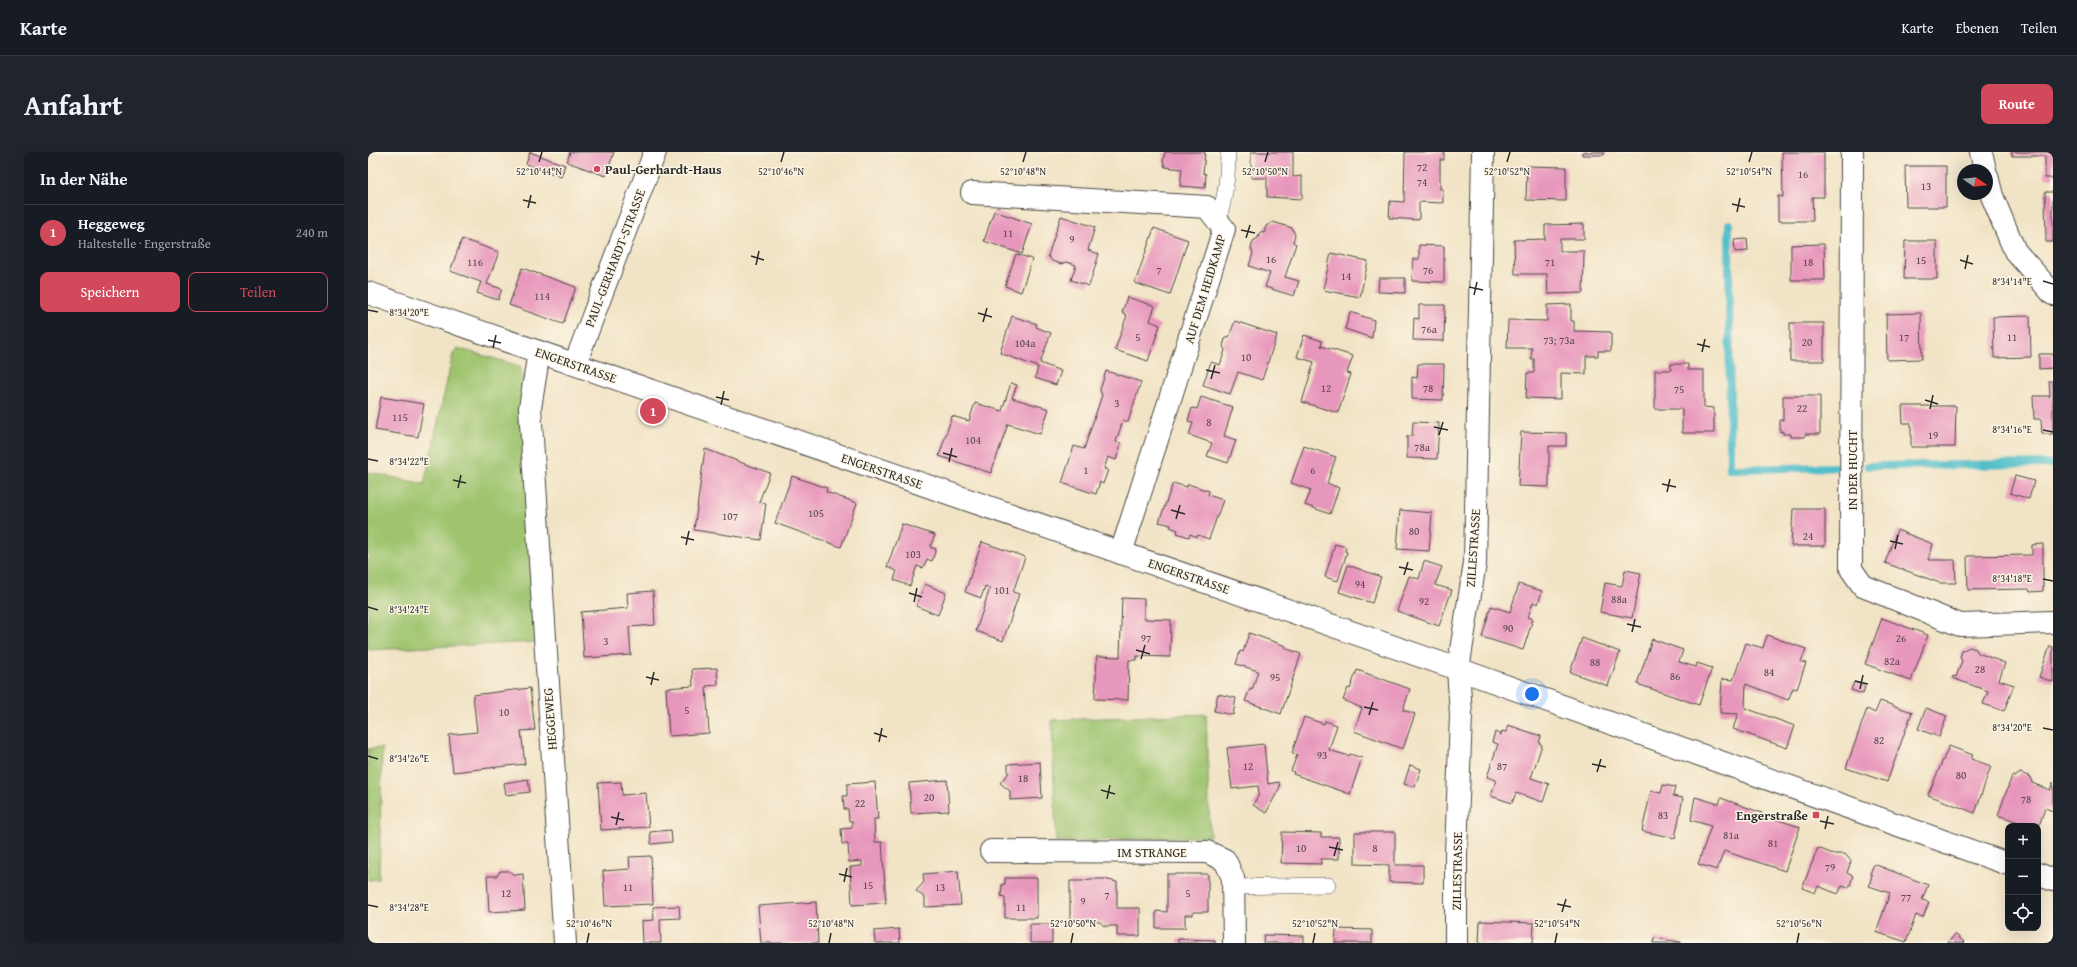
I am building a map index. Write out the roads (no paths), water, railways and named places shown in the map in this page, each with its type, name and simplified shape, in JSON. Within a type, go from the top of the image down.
[{"type":"street","name":"PAUL-GERHARDT-STRASSE","points":[[575,364],[655,152]]},
{"type":"street","name":"ZILLESTRASSE","points":[[1456,943],[1456,854],[1461,714],[1458,669],[1475,563],[1483,152]]},
{"type":"street","name":"IN DER HUCHT","points":[[1852,152],[1851,569],[1863,586],[1960,625],[2053,622]]},
{"type":"street","points":[[1981,152],[1984,164]]},
{"type":"street","name":"AUF DEM HEIDKAMP","points":[[972,193],[1207,207],[1224,229],[1121,553]]},
{"type":"street","points":[[1993,198],[2015,251],[2053,294]]},
{"type":"street","name":"ENGERSTRASSE","points":[[368,293],[1458,669],[2005,863]]},
{"type":"street","name":"HEGGEWEG","points":[[539,352],[530,408],[565,943]]},
{"type":"street","name":"IM STRANGE","points":[[991,851],[1207,852],[1225,860],[1233,878],[1234,943]]},
{"type":"street","points":[[2041,875],[2053,880]]},
{"type":"lane","points":[[1218,221],[1225,200],[1228,181],[1228,152]]},
{"type":"lane","points":[[1233,887],[1328,885]]},
{"type":"waterway","points":[[1729,224],[1730,469],[1841,467]]},
{"type":"waterway","points":[[1868,466],[2053,464]]},
{"type":"place","name":"Paul-Gerhardt-Haus","points":[[597,169]]},
{"type":"place","name":"Heggeweg","points":[[653,411]]},
{"type":"place","name":"Engerstraße","points":[[1816,815]]}]
